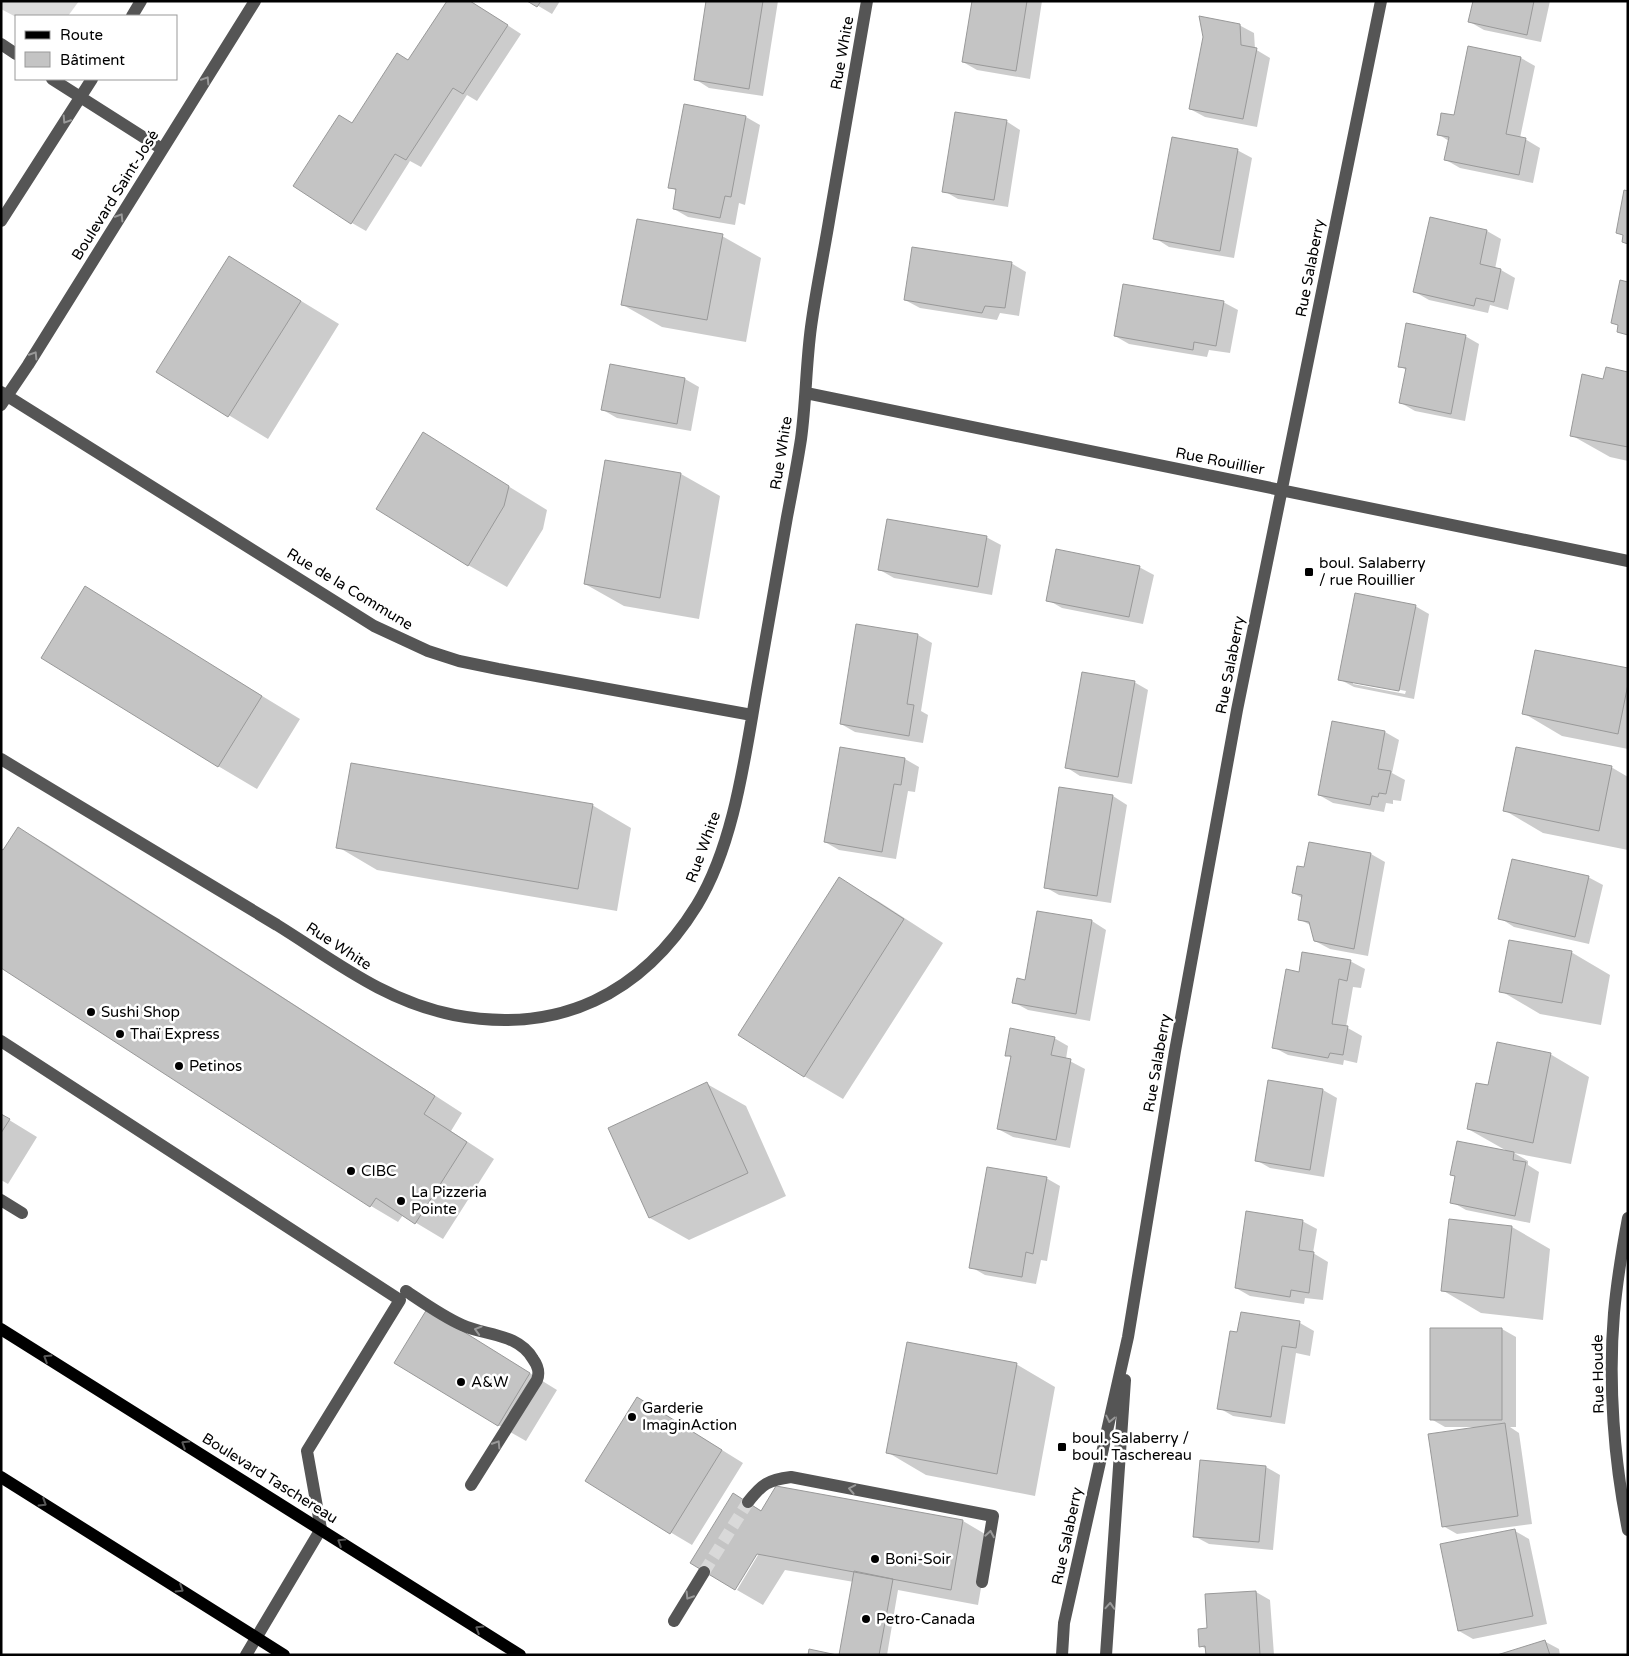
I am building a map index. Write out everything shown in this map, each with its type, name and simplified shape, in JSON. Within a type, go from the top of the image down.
[{"type":"main road","name":"Boulevard Taschereau","points":[[1,1329],[520,1655]]},
{"type":"main road","points":[[1,1477],[284,1655]]},
{"type":"street","points":[[133,15],[141,1]]},
{"type":"street","name":"Boulevard Saint-José","points":[[3,398],[33,357],[255,1]]},
{"type":"street","name":"Rue White","points":[[1,759],[286,931],[367,983],[391,995],[450,1014],[479,1019],[514,1020],[553,1015],[582,1008],[612,993],[639,973],[660,954],[699,902],[724,845],[733,813],[801,438],[811,326],[867,1]]},
{"type":"street","name":"Rue Salaberry","points":[[1062,1655],[1064,1623],[1128,1337],[1203,896],[1236,719],[1380,1]]},
{"type":"street","points":[[1,44],[15,53]]},
{"type":"street","points":[[53,80],[162,150]]},
{"type":"street","points":[[1,221],[91,80]]},
{"type":"street","name":"Rue Rouillier","points":[[806,393],[1628,561]]},
{"type":"street","name":"Rue de la Commune","points":[[3,398],[368,622],[428,651],[459,661],[498,669],[752,714]]},
{"type":"street","points":[[1,1042],[400,1300],[307,1451],[321,1529],[246,1655]]},
{"type":"street","points":[[1,1200],[22,1213]]},
{"type":"street","name":"Rue Houde","points":[[1628,1218],[1619,1267],[1612,1358],[1618,1459],[1628,1530]]},
{"type":"street","points":[[406,1291],[463,1326],[511,1340],[531,1355],[538,1366],[538,1380],[471,1485]]},
{"type":"street","name":"Rue Salaberry","points":[[1106,1655],[1128,1337]]},
{"type":"street","points":[[748,1502],[765,1483],[791,1477],[994,1516],[982,1582]]},
{"type":"street","points":[[674,1620],[704,1572]]},
{"type":"shaded area","points":[[1,1],[79,1],[69,15],[15,16],[1,9]]},
{"type":"building","points":[[447,1],[470,1],[508,25],[463,94],[453,88],[406,160],[395,154],[351,224],[293,186],[339,115],[352,123],[397,53],[408,60]]},
{"type":"building","points":[[527,1],[541,1],[537,7]]},
{"type":"building","points":[[706,1],[763,1],[749,89],[694,80]]},
{"type":"building","points":[[972,1],[1027,1],[1016,71],[962,62]]},
{"type":"building","points":[[1473,1],[1534,1],[1527,35],[1468,22]]},
{"type":"building","points":[[1199,16],[1240,24],[1241,45],[1257,48],[1243,119],[1189,109],[1203,37]]},
{"type":"building","points":[[1468,46],[1521,57],[1506,134],[1526,138],[1519,175],[1444,160],[1449,137],[1437,135],[1441,113],[1454,115]]},
{"type":"building","points":[[684,104],[746,116],[731,197],[725,196],[720,218],[673,209],[676,189],[668,188]]},
{"type":"building","points":[[955,112],[1007,120],[994,200],[942,192]]},
{"type":"building","points":[[1172,137],[1238,149],[1220,251],[1153,239]]},
{"type":"building","points":[[1624,190],[1628,191],[1628,244],[1622,242],[1623,235],[1616,233]]},
{"type":"building","points":[[1430,217],[1487,230],[1480,264],[1501,269],[1494,302],[1476,298],[1474,306],[1413,292]]},
{"type":"building","points":[[637,219],[723,234],[707,320],[621,305]]},
{"type":"building","points":[[912,247],[1012,262],[1005,308],[985,306],[982,313],[904,300]]},
{"type":"building","points":[[229,256],[301,301],[228,417],[156,372]]},
{"type":"building","points":[[1620,280],[1628,282],[1628,335],[1617,332],[1618,325],[1611,323]]},
{"type":"building","points":[[1123,284],[1224,301],[1216,346],[1194,342],[1193,350],[1114,336]]},
{"type":"building","points":[[1406,323],[1466,335],[1451,414],[1399,403],[1406,368],[1398,367]]},
{"type":"building","points":[[610,364],[685,378],[677,424],[601,410]]},
{"type":"building","points":[[1606,367],[1628,372],[1628,447],[1570,436],[1582,374],[1603,379]]},
{"type":"building","points":[[423,432],[509,486],[504,506],[468,566],[376,509]]},
{"type":"building","points":[[605,460],[681,473],[660,598],[584,584]]},
{"type":"building","points":[[887,519],[987,536],[978,587],[878,570]]},
{"type":"building","points":[[1056,549],[1140,566],[1129,617],[1046,601]]},
{"type":"building","points":[[85,586],[262,696],[218,767],[41,658]]},
{"type":"building","points":[[1355,593],[1416,605],[1399,691],[1338,680]]},
{"type":"building","points":[[856,624],[918,634],[907,704],[914,705],[909,736],[840,724]]},
{"type":"building","points":[[1535,650],[1628,668],[1628,684],[1618,734],[1522,714]]},
{"type":"building","points":[[1082,672],[1135,681],[1118,777],[1065,768]]},
{"type":"building","points":[[1332,721],[1385,731],[1378,769],[1391,771],[1386,794],[1379,793],[1378,797],[1372,796],[1370,805],[1318,795]]},
{"type":"building","points":[[840,747],[905,758],[901,785],[894,784],[882,852],[824,842]]},
{"type":"building","points":[[1516,747],[1612,766],[1599,831],[1503,811]]},
{"type":"building","points":[[351,763],[593,804],[578,889],[336,848]]},
{"type":"building","points":[[1059,787],[1113,795],[1097,896],[1044,888]]},
{"type":"building","points":[[18,827],[435,1096],[424,1114],[467,1142],[415,1224],[376,1198],[370,1207],[1,968],[1,849],[3,850]]},
{"type":"building","points":[[1309,842],[1371,853],[1354,949],[1314,941],[1309,922],[1298,920],[1302,895],[1292,893],[1297,866],[1304,867]]},
{"type":"building","points":[[1512,859],[1589,876],[1575,937],[1498,919]]},
{"type":"building","points":[[839,877],[904,919],[804,1077],[738,1035]]},
{"type":"building","points":[[1037,911],[1092,920],[1076,1014],[1012,1003],[1017,978],[1025,980]]},
{"type":"building","points":[[1509,940],[1572,951],[1562,1003],[1499,992]]},
{"type":"building","points":[[1302,952],[1351,960],[1347,981],[1339,979],[1332,1024],[1348,1026],[1343,1055],[1330,1053],[1328,1058],[1272,1048],[1286,969],[1299,972]]},
{"type":"building","points":[[1010,1028],[1055,1037],[1051,1055],[1071,1059],[1056,1140],[997,1129],[1011,1056],[1005,1056]]},
{"type":"building","points":[[1497,1042],[1551,1053],[1533,1143],[1467,1129],[1476,1083],[1488,1085]]},
{"type":"building","points":[[1268,1080],[1323,1089],[1310,1170],[1255,1161]]},
{"type":"building","points":[[707,1082],[748,1173],[649,1218],[608,1128]]},
{"type":"building","points":[[1,1114],[10,1119],[1,1133]]},
{"type":"building","points":[[1457,1141],[1514,1152],[1513,1160],[1526,1162],[1515,1216],[1450,1203],[1455,1176],[1450,1175]]},
{"type":"building","points":[[987,1167],[1047,1177],[1033,1254],[1026,1252],[1022,1277],[969,1268]]},
{"type":"building","points":[[1246,1211],[1303,1220],[1299,1250],[1314,1252],[1309,1293],[1291,1290],[1290,1297],[1235,1288]]},
{"type":"building","points":[[1449,1219],[1512,1226],[1504,1298],[1441,1291]]},
{"type":"building","points":[[427,1309],[530,1373],[498,1426],[394,1363]]},
{"type":"building","points":[[1241,1312],[1300,1321],[1296,1348],[1282,1346],[1271,1417],[1217,1409],[1230,1331],[1237,1332]]},
{"type":"building","points":[[1430,1328],[1502,1328],[1502,1420],[1430,1420]]},
{"type":"building","points":[[907,1342],[1017,1363],[997,1474],[886,1453]]},
{"type":"building","points":[[637,1397],[722,1450],[670,1534],[585,1481]]},
{"type":"building","points":[[1505,1423],[1518,1516],[1442,1527],[1428,1434]]},
{"type":"building","points":[[1200,1460],[1266,1466],[1259,1542],[1193,1537]]},
{"type":"building","points":[[776,1486],[963,1520],[951,1590],[757,1554],[735,1590],[690,1563],[733,1493],[761,1511]]},
{"type":"building","points":[[1515,1529],[1533,1616],[1458,1631],[1440,1544]]},
{"type":"building","name":"Petro-Canada","points":[[854,1571],[893,1579],[879,1655],[839,1655]]},
{"type":"building","points":[[1256,1591],[1260,1655],[1206,1655],[1205,1646],[1199,1647],[1198,1629],[1207,1628],[1205,1594]]},
{"type":"building","points":[[1545,1640],[1550,1655],[1497,1655]]},
{"type":"building","points":[[809,1649],[837,1655],[808,1655]]},
{"type":"tunnel","points":[[704,1572],[748,1502]]},
{"type":"place","name":"boul. Salaberry / rue Rouillier","points":[[1309,572]]},
{"type":"place","name":"Sushi Shop","points":[[91,1012]]},
{"type":"place","name":"Thaï Express","points":[[120,1034]]},
{"type":"place","name":"Petinos","points":[[179,1066]]},
{"type":"place","name":"CIBC","points":[[351,1171]]},
{"type":"place","name":"La Pizzeria Pointe","points":[[401,1201]]},
{"type":"place","name":"A&W","points":[[461,1382]]},
{"type":"place","name":"Garderie ImaginAction","points":[[632,1417]]},
{"type":"place","name":"boul. Salaberry / boul. Taschereau","points":[[1062,1447]]},
{"type":"place","name":"Boni-Soir","points":[[875,1559]]},
{"type":"place","name":"Petro-Canada","points":[[866,1619]]}]
